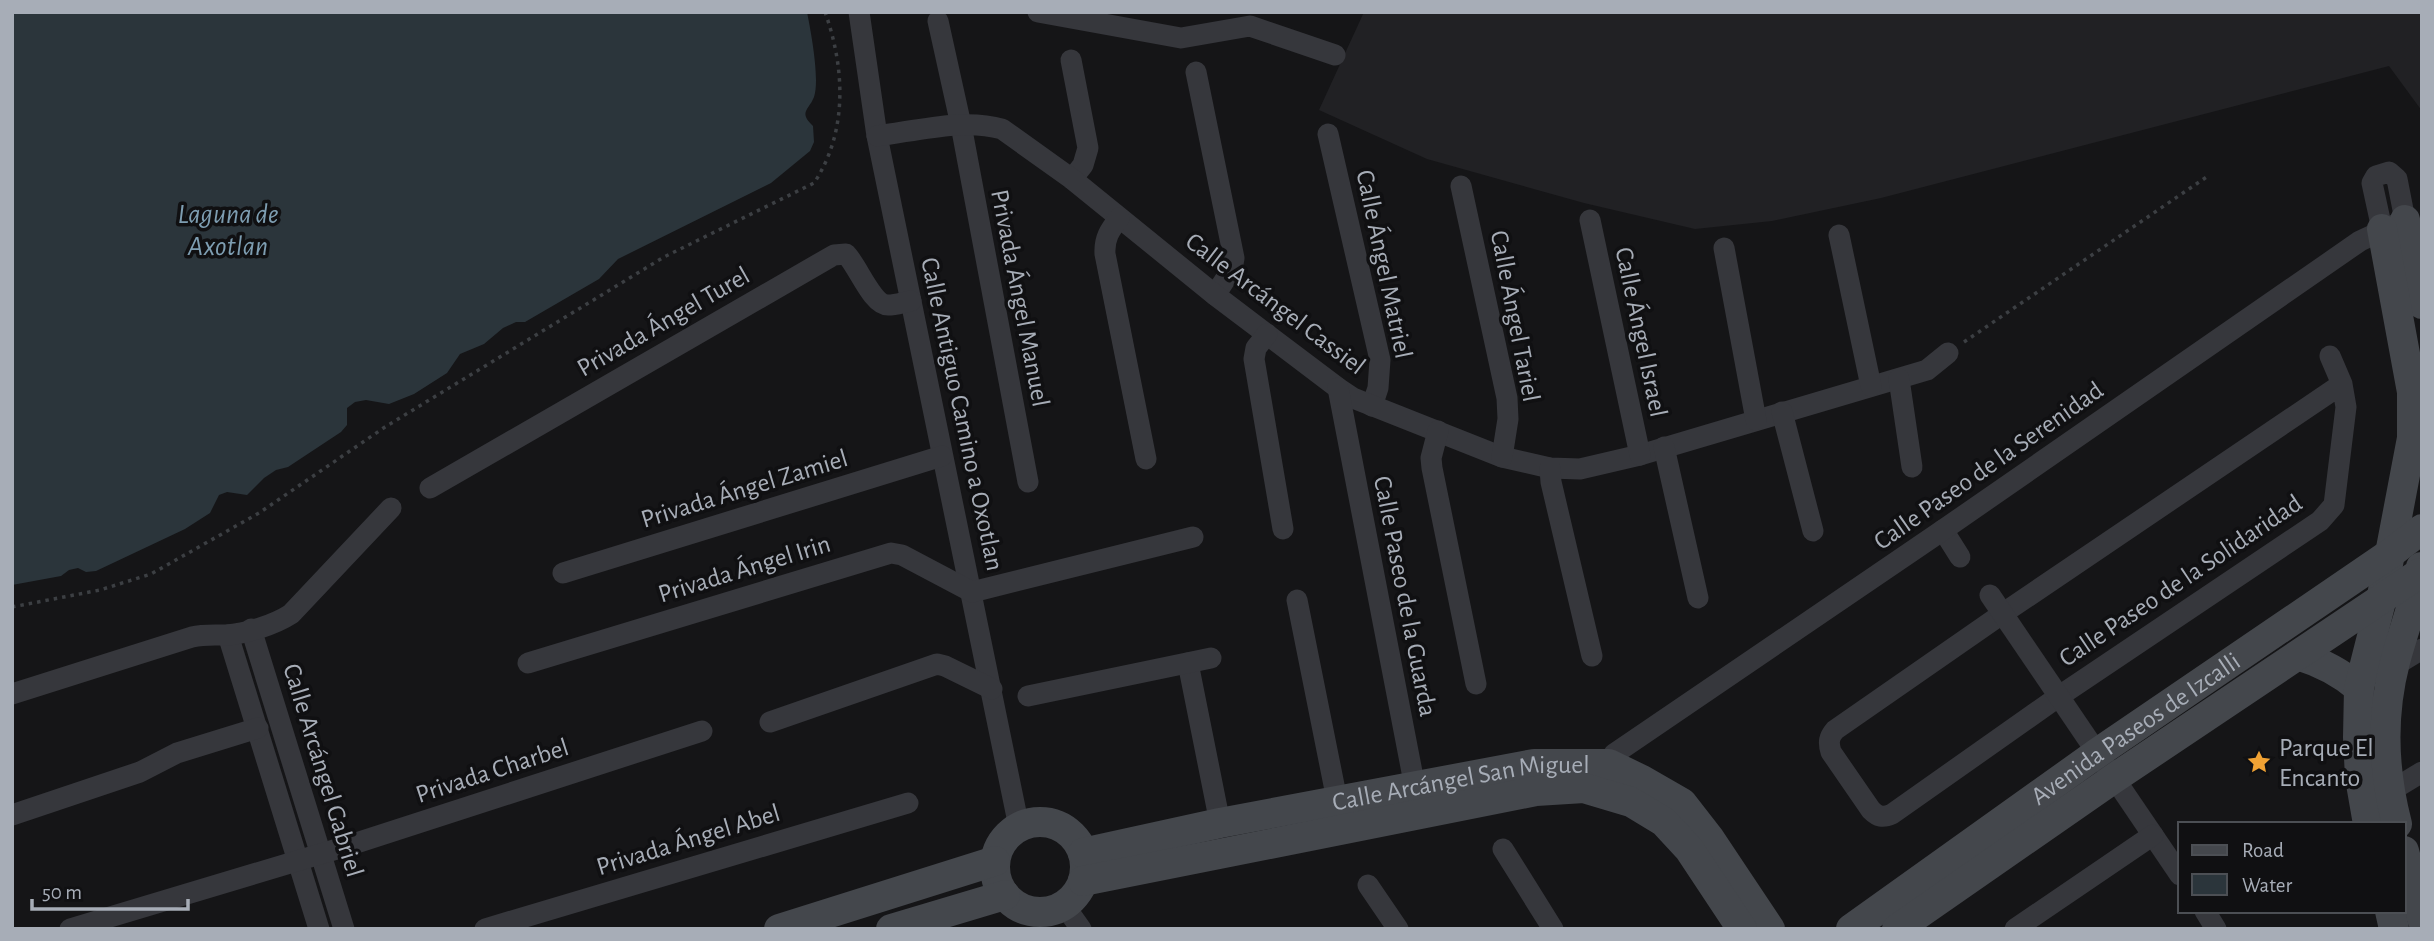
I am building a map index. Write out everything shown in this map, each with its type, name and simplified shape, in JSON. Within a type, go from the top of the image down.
[{"type":"street","name":"Calle Antiguo Camino a Oxotlan","points":[[859,12],[877,136],[1019,827]]},
{"type":"street","points":[[1038,12],[1181,38],[1250,26],[1335,55]]},
{"type":"street","points":[[1203,34],[1211,12]]},
{"type":"street","name":"Privada Ángel Manuel","points":[[938,21],[961,125],[1028,482]]},
{"type":"street","points":[[1071,60],[1088,148],[1083,165],[1072,179]]},
{"type":"street","points":[[1196,72],[1234,258],[1232,269],[1215,295]]},
{"type":"street","name":"Calle Arcángel Cassiel","points":[[877,136],[961,125],[989,125],[1002,129],[1072,179],[1215,295],[1353,398],[1502,457],[1550,468],[1580,470],[1640,455],[1927,370],[1948,353]]},
{"type":"street","name":"Calle Ángel Matriel","points":[[1328,134],[1380,360],[1378,388],[1372,406]]},
{"type":"street","name":"Calle Ángel Tariel","points":[[1461,186],[1507,398],[1508,419],[1502,457]]},
{"type":"street","points":[[1119,218],[1104,244],[1105,254],[1146,459]]},
{"type":"street","name":"Calle Ángel Israel","points":[[1590,220],[1640,455]]},
{"type":"street","points":[[2393,225],[2422,304]]},
{"type":"street","points":[[2368,822],[2360,778],[2359,688],[2392,553],[2412,438],[2412,392],[2393,225]]},
{"type":"street","name":"Calle Paseo de la Serenidad","points":[[1609,764],[1614,754],[2360,241],[2393,225]]},
{"type":"street","points":[[1839,235],[1871,386]]},
{"type":"street","points":[[1724,248],[1756,420]]},
{"type":"street","name":"Privada Ángel Turel","points":[[430,488],[834,255],[846,254],[855,263],[871,293],[881,304],[911,301]]},
{"type":"street","points":[[1267,334],[1256,348],[1254,359],[1283,529]]},
{"type":"street","name":"Calle Paseo de la Solidaridad","points":[[2002,614],[1830,736],[1828,744],[1831,752],[1877,816],[1892,814],[2058,697],[2320,522],[2334,505],[2346,407],[2342,384],[2330,356]]},
{"type":"street","points":[[1899,379],[1912,467]]},
{"type":"street","points":[[2002,614],[2342,384]]},
{"type":"street","name":"Calle Paseo de la Guarda","points":[[1338,388],[1417,800]]},
{"type":"street","points":[[1782,411],[1813,531]]},
{"type":"street","points":[[1438,431],[1431,458],[1432,468],[1476,684]]},
{"type":"street","points":[[1664,447],[1698,598]]},
{"type":"street","name":"Privada Ángel Zamiel","points":[[564,573],[942,456]]},
{"type":"street","points":[[1550,468],[1592,656]]},
{"type":"street","points":[[12,694],[205,633],[228,635],[268,625],[291,614],[391,508]]},
{"type":"street","name":"Avenida Paseos de Izcalli","points":[[1851,929],[2096,754],[2392,553],[2422,529]]},
{"type":"street","points":[[1943,530],[1960,557]]},
{"type":"street","points":[[972,592],[1193,537]]},
{"type":"street","name":"Privada Ángel Irin","points":[[527,663],[891,553],[902,555],[972,592]]},
{"type":"street","points":[[2396,822],[2389,792],[2384,738],[2394,666],[2421,569]]},
{"type":"street","name":"Avenida Paseos de Izcalli","points":[[1897,929],[2113,779],[2381,601],[2421,569]]},
{"type":"street","points":[[1990,595],[2178,872]]},
{"type":"street","points":[[1297,600],[1337,800]]},
{"type":"street","name":"Calle Arcángel Gabriel","points":[[251,629],[344,929]]},
{"type":"street","name":"Calle Arcángel Gabriel","points":[[228,635],[319,929]]},
{"type":"street","points":[[2394,666],[2422,649]]},
{"type":"street","points":[[2300,656],[2321,662],[2342,673],[2359,688]]},
{"type":"street","points":[[1028,696],[1211,659]]},
{"type":"street","points":[[1188,663],[1220,823]]},
{"type":"street","points":[[770,722],[937,664],[992,689]]},
{"type":"street","points":[[12,815],[140,772],[177,753],[258,728]]},
{"type":"street","name":"Privada Charbel","points":[[70,929],[299,861],[702,731]]},
{"type":"street","name":"Calle Arcángel San Miguel","points":[[1083,867],[1417,800],[1534,764],[1609,764],[1642,779],[1682,803],[1710,839],[1770,929]]},
{"type":"street","points":[[2389,792],[2422,772]]},
{"type":"street","name":"Calle Arcángel San Miguel","points":[[1083,867],[1220,823],[1337,800],[1417,800],[1584,788],[1631,802],[1664,822],[1689,849],[1742,929]]},
{"type":"street","name":"Privada Ángel Abel","points":[[485,929],[908,803]]},
{"type":"street","points":[[1034,822],[1050,822],[1064,828],[1076,839],[1083,867],[1073,917],[1052,910],[1039,912],[1026,909],[1014,904],[1005,895],[997,878],[995,861],[1003,841],[1019,827],[1034,822]]},
{"type":"street","points":[[2015,929],[2153,835]]},
{"type":"street","points":[[1503,849],[1553,929]]},
{"type":"street","points":[[2406,858],[2420,904]]},
{"type":"street","points":[[779,929],[995,861]]},
{"type":"street","points":[[1368,885],[1398,929]]},
{"type":"street","points":[[891,929],[1005,895]]},
{"type":"path","points":[[12,607],[100,590],[151,574],[259,513],[385,427],[664,257],[814,183],[827,162],[841,105],[834,37],[825,12]]},
{"type":"path","points":[[1948,353],[2208,176]]},
{"type":"shaded area","points":[[1364,12],[2422,12],[2422,111],[2389,66],[1881,198],[1772,221],[1695,229],[1584,203],[1427,159],[1319,110]]},
{"type":"water","name":"Laguna de Axotlan","points":[[12,12],[807,12],[816,89],[805,114],[813,126],[814,142],[810,151],[771,183],[618,259],[599,279],[525,322],[516,322],[503,328],[484,344],[460,354],[447,373],[414,394],[389,404],[366,400],[355,402],[347,408],[347,425],[341,432],[288,467],[276,470],[264,478],[247,495],[227,492],[219,495],[210,513],[185,529],[96,571],[86,572],[78,568],[61,576],[12,585]]},
{"type":"place","name":"Parque El Encanto","points":[[2259,762]]}]
